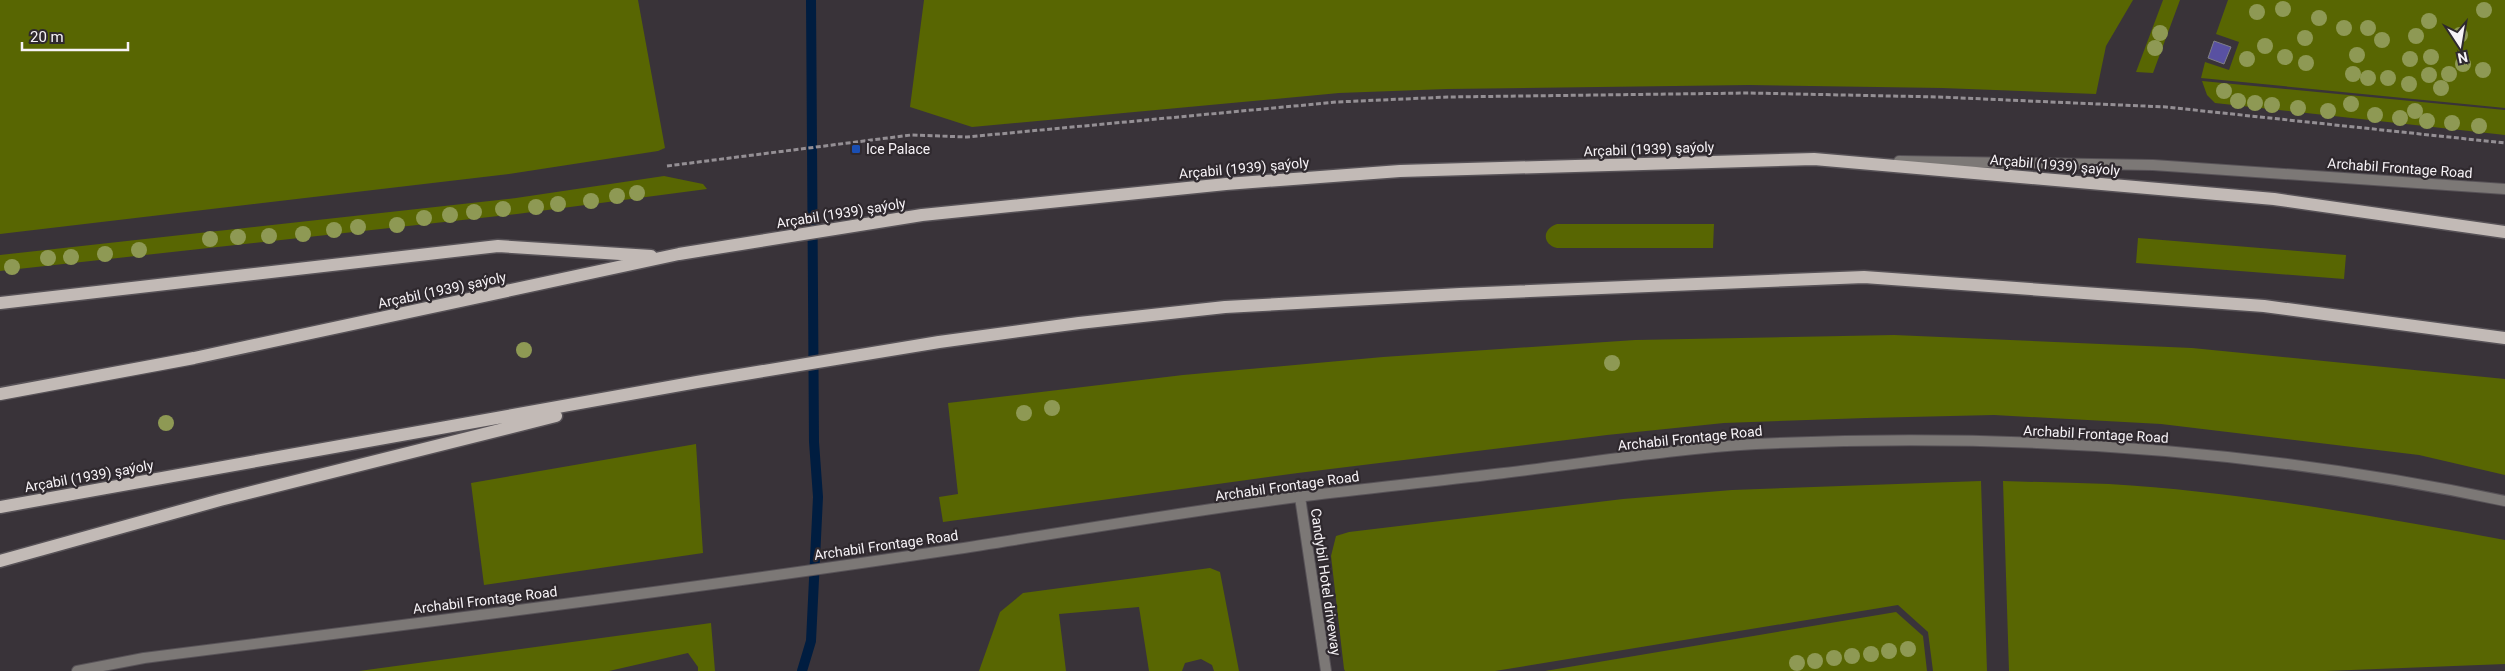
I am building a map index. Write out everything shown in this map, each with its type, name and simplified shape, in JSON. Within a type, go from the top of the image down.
[{"type":"main road","name":"Arçabil (1939) şaýoly","points":[[0,394],[194,358],[680,254],[922,215],[1226,184],[1400,170],[1814,160],[2274,199],[2505,232]]},
{"type":"main road","points":[[0,303],[498,246],[666,257]]},
{"type":"main road","name":"Arçabil (1939) şaýoly","points":[[0,507],[663,390],[697,382],[939,342],[1079,323],[1225,307],[1864,277],[2264,306],[2505,338]]},
{"type":"main road","points":[[0,561],[220,500],[663,390]]},
{"type":"street","name":"Archabil Frontage Road","points":[[1814,160],[2153,166],[2505,189]]},
{"type":"street","name":"Archabil Frontage Road","points":[[77,671],[144,658],[711,585],[1300,497],[1669,452],[1749,445],[1907,440],[1996,442],[2161,451],[2301,465],[2423,483],[2505,501]]},
{"type":"street","name":"Candybil Hotel driveway","points":[[1300,497],[1326,671]]},
{"type":"path","points":[[668,166],[911,135],[967,136],[1337,102],[1448,97],[1749,93],[1939,97],[2166,107],[2505,143]]},
{"type":"green space","points":[[0,0],[638,0],[665,148],[658,151],[509,174],[0,234]]},
{"type":"green space","points":[[924,0],[2133,0],[2106,46],[2096,94],[1942,88],[1749,85],[1447,89],[1339,93],[972,127],[910,107]]},
{"type":"green space","points":[[2163,0],[2180,0],[2153,73],[2136,72]]},
{"type":"green space","points":[[2228,0],[2505,0],[2505,108],[2201,78],[2205,62],[2229,70],[2239,42],[2216,34]]},
{"type":"green space","points":[[2202,81],[2505,110],[2505,135],[2215,103],[2207,95]]},
{"type":"green space","points":[[664,176],[703,184],[707,189],[517,214],[0,271],[0,255],[516,198]]},
{"type":"green space","points":[[1557,224],[1714,224],[1713,248],[1557,248],[1546,240],[1546,233],[1552,226]]},
{"type":"green space","points":[[2138,238],[2346,255],[2344,279],[2136,263]]},
{"type":"green space","points":[[1894,335],[2192,348],[2505,379],[2505,475],[2419,455],[2161,424],[1994,415],[1866,418],[1724,423],[1607,435],[1298,473],[943,522],[939,497],[958,494],[948,403],[1183,375],[1383,357],[1635,340]]},
{"type":"green space","points":[[696,444],[703,553],[484,585],[471,483]]},
{"type":"green space","points":[[1981,481],[1987,671],[1933,671],[1928,632],[1898,605],[1495,671],[1345,671],[1344,669],[1331,556],[1336,536],[1349,532],[1623,499],[1732,490]]},
{"type":"green space","points":[[2003,481],[2109,484],[2209,493],[2308,506],[2505,540],[2505,664],[2326,671],[2009,671]]},
{"type":"green space","points":[[1210,568],[1220,572],[1239,671],[1214,671],[1212,665],[1201,659],[1185,663],[1182,671],[1149,671],[1139,607],[1059,614],[1066,671],[979,671],[1000,612],[1023,593]]},
{"type":"green space","points":[[1896,612],[1923,636],[1927,671],[1545,671]]},
{"type":"green space","points":[[711,623],[715,671],[698,671],[698,667],[688,653],[609,671],[359,671]]},
{"type":"building","points":[[2214,41],[2231,47],[2224,64],[2208,58]]},
{"type":"waterway","points":[[802,671],[811,641],[818,497],[814,442],[811,0]]},
{"type":"place","name":"Ice Palace","points":[[856,149]]}]
